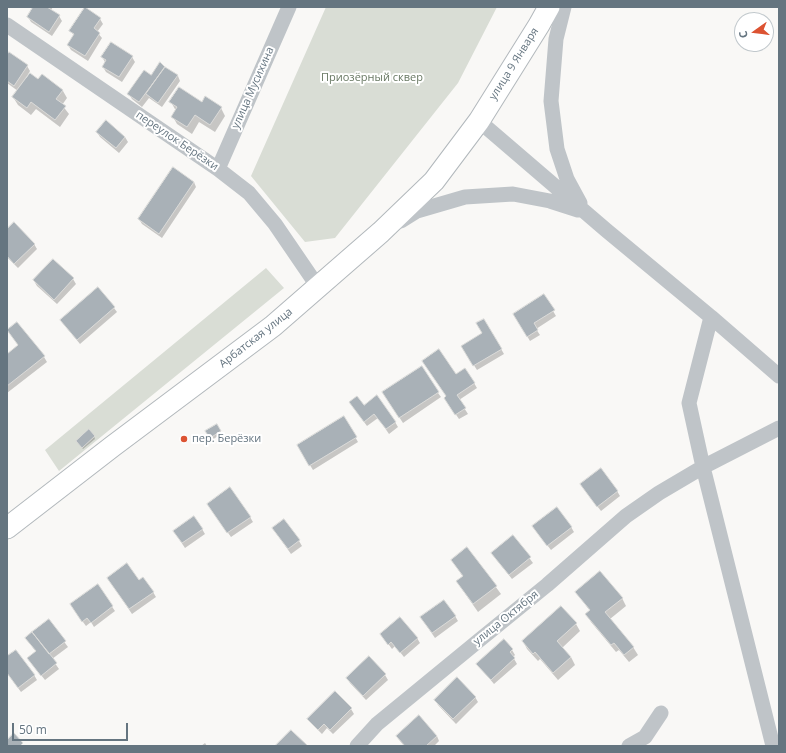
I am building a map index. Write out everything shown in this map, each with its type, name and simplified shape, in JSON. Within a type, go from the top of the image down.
[{"type":"main road","name":"улица 9 Января","points":[[479,121],[549,7]]},
{"type":"main road","name":"Арбатская улица","points":[[7,528],[273,326],[381,232],[434,181],[479,121]]},
{"type":"street","name":"улица Мусихина","points":[[218,168],[289,7]]},
{"type":"street","points":[[564,7],[556,39],[551,101],[557,149],[567,179],[585,212]]},
{"type":"street","name":"переулок Берёзки","points":[[7,25],[218,168],[249,193],[275,224],[318,287]]},
{"type":"street","points":[[479,121],[585,212],[711,316],[779,376]]},
{"type":"street","points":[[381,232],[417,211],[465,197],[512,194],[550,201],[585,212]]},
{"type":"street","points":[[711,316],[690,403],[703,467],[773,746]]},
{"type":"street","name":"улица Октября","points":[[356,746],[383,719],[547,585],[626,516],[659,493],[703,467],[779,428]]},
{"type":"street","points":[[629,746],[645,737],[661,713]]},
{"type":"green space","name":"Приозёрный сквер","points":[[326,7],[497,7],[458,83],[335,238],[305,242],[251,176]]},
{"type":"green space","points":[[266,268],[284,288],[59,471],[45,450]]},
{"type":"building","points":[[33,7],[47,7],[60,15],[49,32],[27,17]]},
{"type":"building","points":[[85,7],[101,18],[94,28],[100,33],[85,56],[67,45],[74,34],[69,31]]},
{"type":"building","points":[[111,42],[133,56],[119,77],[102,67],[106,60],[101,57]]},
{"type":"building","points":[[9,52],[28,65],[14,86],[7,81],[7,55]]},
{"type":"building","points":[[160,62],[165,67],[139,102],[127,94],[144,70],[151,75]]},
{"type":"building","points":[[165,67],[178,75],[158,103],[146,94]]},
{"type":"building","points":[[30,73],[38,79],[42,74],[63,90],[56,99],[66,106],[55,120],[31,102],[27,108],[12,97]]},
{"type":"building","points":[[179,87],[202,102],[205,96],[222,107],[210,125],[195,115],[187,127],[171,117],[177,107],[169,102]]},
{"type":"building","points":[[106,120],[125,137],[116,148],[96,132]]},
{"type":"building","points":[[173,167],[194,182],[159,234],[138,219]]},
{"type":"building","points":[[14,222],[35,244],[14,264],[7,256],[7,229]]},
{"type":"building","points":[[53,259],[74,278],[54,300],[33,280]]},
{"type":"building","points":[[98,287],[115,307],[77,340],[60,320]]},
{"type":"building","points":[[544,294],[555,310],[534,323],[538,330],[527,337],[513,314]]},
{"type":"building","points":[[484,319],[502,349],[473,366],[461,346],[482,333],[476,323]]},
{"type":"building","points":[[17,322],[45,356],[7,386],[7,354],[18,345],[7,330]]},
{"type":"building","points":[[439,349],[456,374],[465,368],[475,383],[457,395],[466,408],[455,415],[444,398],[446,396],[422,361]]},
{"type":"building","points":[[422,366],[439,392],[399,418],[382,392]]},
{"type":"building","points":[[377,395],[396,422],[386,429],[374,414],[364,422],[349,402],[357,396],[364,405]]},
{"type":"building","points":[[344,416],[357,437],[309,466],[297,445]]},
{"type":"building","points":[[217,424],[221,431],[210,438],[205,431]]},
{"type":"building","points":[[89,429],[95,436],[82,448],[76,441]]},
{"type":"building","points":[[601,468],[618,491],[597,507],[580,484]]},
{"type":"building","points":[[230,487],[251,517],[227,533],[207,504]]},
{"type":"building","points":[[557,507],[572,527],[547,546],[532,526]]},
{"type":"building","points":[[194,516],[203,529],[182,543],[173,531]]},
{"type":"building","points":[[284,519],[300,540],[288,549],[272,528]]},
{"type":"building","points":[[513,535],[531,557],[509,575],[491,553]]},
{"type":"building","points":[[467,547],[497,586],[473,604],[456,581],[463,576],[451,560]]},
{"type":"building","points":[[127,563],[139,580],[143,577],[154,592],[129,609],[107,578]]},
{"type":"building","points":[[600,571],[623,598],[605,612],[634,647],[624,655],[614,643],[611,645],[585,614],[590,610],[575,592]]},
{"type":"building","points":[[98,584],[113,606],[91,623],[87,618],[82,622],[70,604]]},
{"type":"building","points":[[444,600],[456,616],[432,633],[420,617]]},
{"type":"building","points":[[561,606],[577,623],[557,641],[571,657],[553,673],[535,652],[533,654],[522,641]]},
{"type":"building","points":[[400,617],[418,638],[400,653],[391,642],[388,645],[380,634]]},
{"type":"building","points":[[49,619],[66,641],[49,654],[32,632]]},
{"type":"building","points":[[32,632],[57,663],[41,676],[27,658],[36,651],[25,638]]},
{"type":"building","points":[[504,639],[513,649],[510,652],[515,658],[491,680],[476,664]]},
{"type":"building","points":[[16,650],[35,675],[18,688],[7,673],[7,656]]},
{"type":"building","points":[[369,656],[386,674],[363,696],[346,678]]},
{"type":"building","points":[[457,677],[476,697],[453,719],[434,700]]},
{"type":"building","points":[[335,691],[352,708],[330,730],[324,724],[318,730],[307,719]]},
{"type":"building","points":[[419,715],[437,736],[426,746],[405,746],[396,736]]},
{"type":"building","points":[[291,730],[308,746],[275,746]]},
{"type":"building","points":[[14,733],[23,743],[20,746],[7,746],[7,740]]},
{"type":"place","name":"пер. Берёзки","points":[[184,439]]}]
